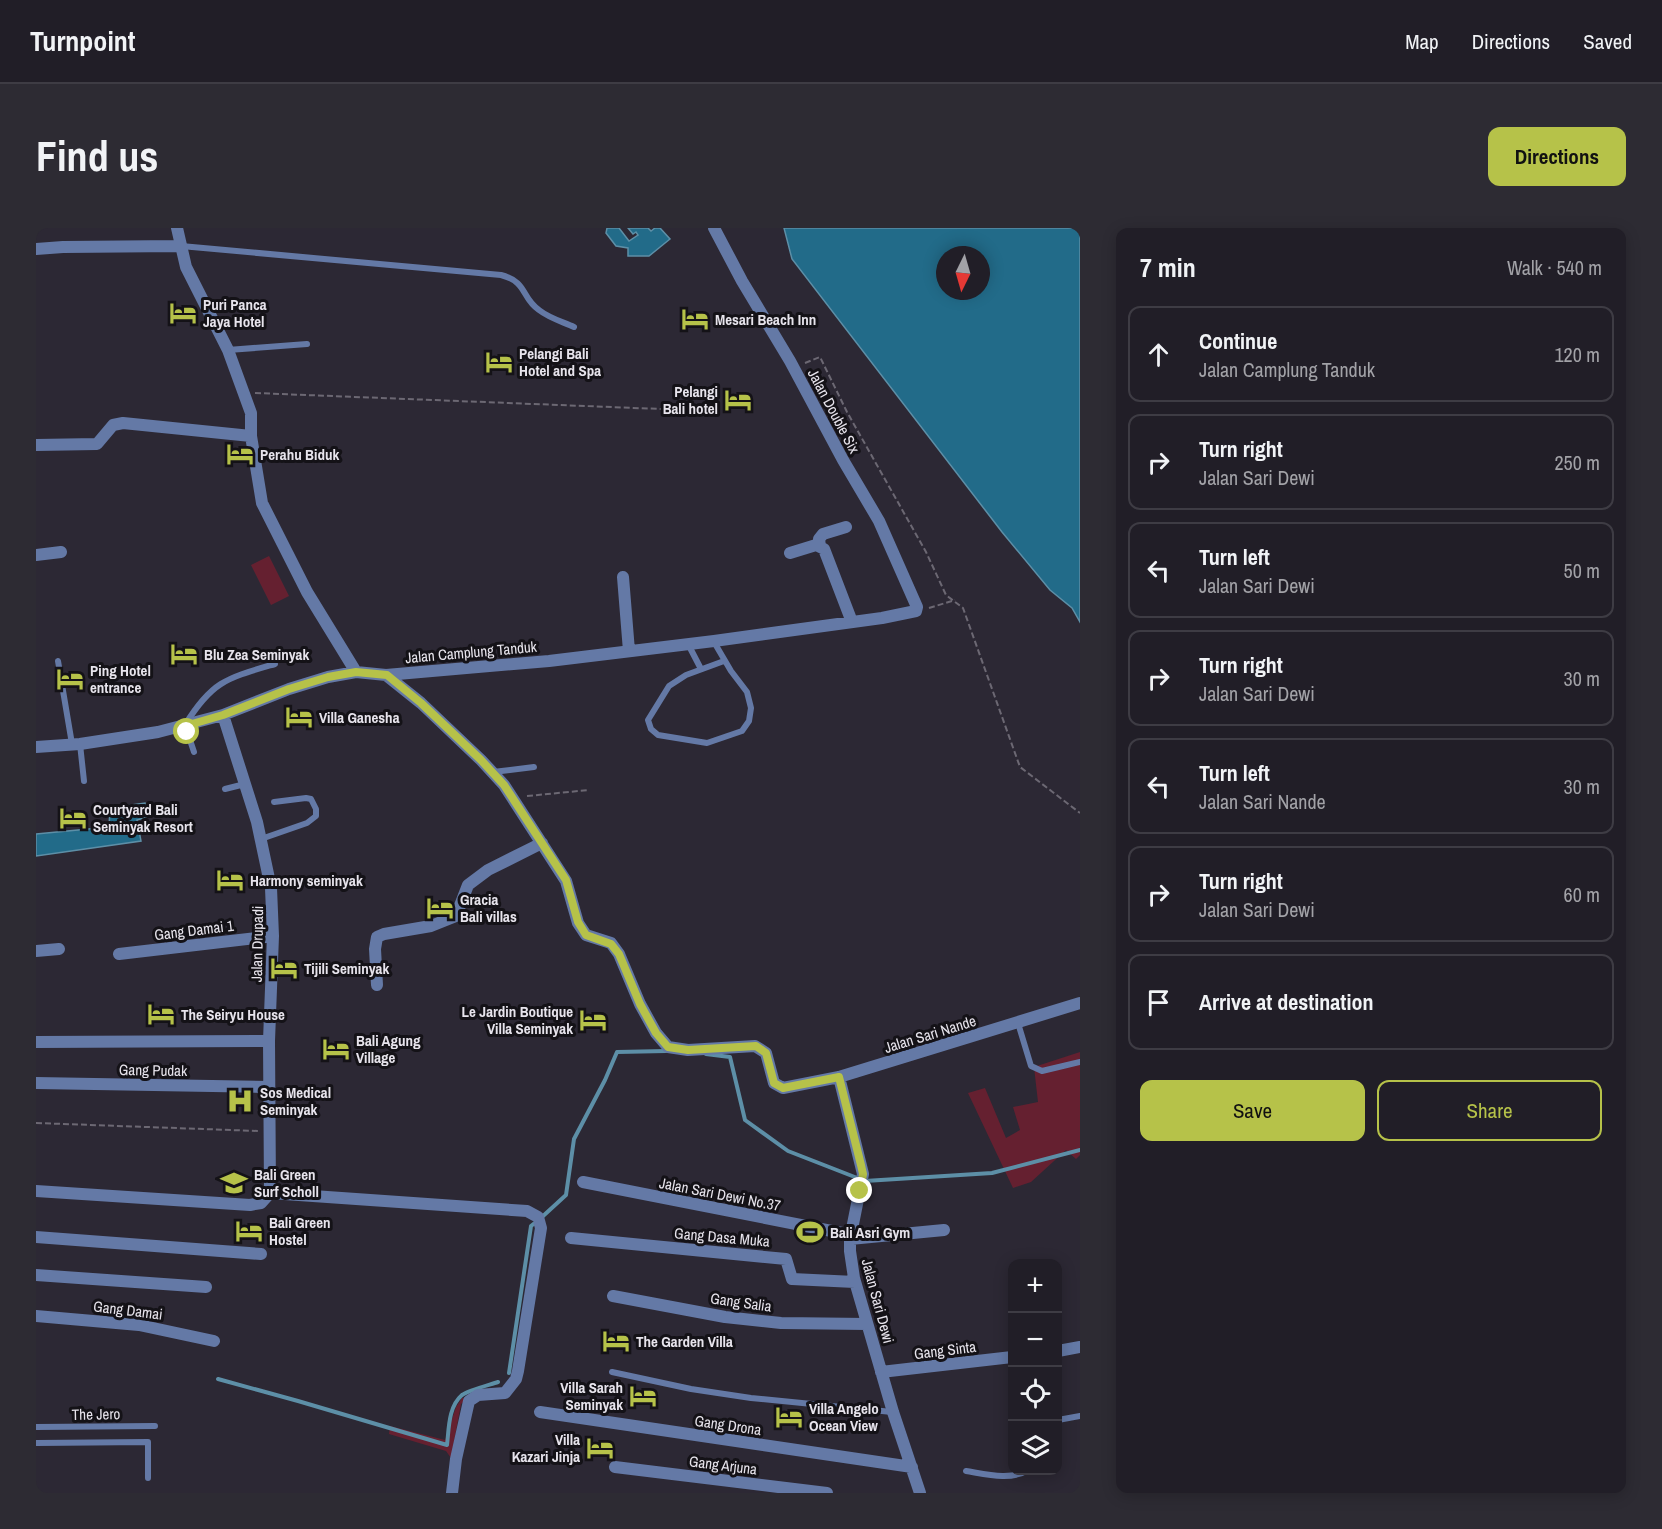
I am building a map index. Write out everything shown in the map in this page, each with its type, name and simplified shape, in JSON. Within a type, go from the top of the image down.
[{"type":"street","points":[[177,228],[186,267],[228,350],[251,413],[251,436],[262,503],[307,592],[356,672]]},
{"type":"street","name":"Jalan Double Six","points":[[714,228],[879,521],[917,607],[916,611]]},
{"type":"street","points":[[36,249],[180,246]]},
{"type":"street","points":[[36,445],[98,444],[113,424],[123,423],[251,436]]},
{"type":"street","points":[[846,527],[823,534],[819,539],[820,546],[829,557],[852,622]]},
{"type":"street","points":[[790,553],[816,545],[820,546]]},
{"type":"street","points":[[36,555],[61,552]]},
{"type":"street","points":[[623,577],[629,651]]},
{"type":"street","name":"Jalan Camplung Tanduk","points":[[36,747],[76,744],[185,726],[223,715],[289,689],[328,677],[356,672],[387,675],[549,661],[714,641],[916,611]]},
{"type":"street","points":[[377,986],[375,949],[377,937],[446,922],[456,916],[468,885],[488,870],[542,843],[493,772],[421,703],[387,675]]},
{"type":"street","name":"Jalan Drupadi","points":[[223,715],[246,783],[272,888],[273,936],[269,1041],[270,1193]]},
{"type":"street","name":"Jalan Sari Nande","points":[[542,843],[566,880],[578,922],[586,935],[611,944],[619,954],[640,1004],[664,1043],[673,1049],[688,1050],[756,1046],[766,1053],[774,1083],[780,1087],[789,1089],[839,1077],[1080,1003]]},
{"type":"street","name":"Gang Damai 1","points":[[119,954],[273,936]]},
{"type":"street","points":[[36,951],[59,949]]},
{"type":"street","points":[[36,1042],[269,1041]]},
{"type":"street","name":"Jalan Sari Dewi","points":[[839,1077],[861,1165],[861,1185],[850,1251],[855,1282],[893,1412],[920,1493]]},
{"type":"street","name":"Gang Pudak","points":[[36,1083],[269,1087]]},
{"type":"street","name":"Jalan Sari Dewi No.37","points":[[583,1182],[851,1237],[944,1230]]},
{"type":"street","points":[[36,1191],[250,1205],[261,1203],[270,1193],[527,1211],[538,1217],[541,1228],[516,1379],[505,1393],[478,1395],[469,1401],[456,1459],[452,1493]]},
{"type":"street","points":[[36,1237],[261,1254]]},
{"type":"street","name":"Gang Dasa Muka","points":[[571,1238],[786,1258],[792,1279],[855,1282]]},
{"type":"street","points":[[36,1275],[206,1287]]},
{"type":"street","name":"Gang Salia","points":[[613,1296],[725,1317],[781,1323],[867,1324]]},
{"type":"street","name":"Gang Damai","points":[[36,1316],[139,1324],[214,1341]]},
{"type":"street","points":[[1062,1351],[1080,1347]]},
{"type":"street","name":"Gang Sinta","points":[[881,1372],[1008,1357]]},
{"type":"street","name":"Gang Drona","points":[[540,1412],[912,1467]]},
{"type":"street","name":"Gang Arjuna","points":[[615,1467],[827,1493]]},
{"type":"lane","points":[[180,246],[501,275],[518,282],[539,311],[574,327]]},
{"type":"lane","points":[[228,350],[307,344]]},
{"type":"lane","points":[[714,641],[724,661],[747,692],[751,708],[749,721],[742,731],[707,743],[658,735],[651,729],[648,720],[669,686],[686,675],[724,661]]},
{"type":"lane","points":[[688,644],[700,669]]},
{"type":"lane","points":[[58,661],[84,781]]},
{"type":"lane","points":[[194,752],[185,726],[204,697],[234,676],[275,664]]},
{"type":"lane","points":[[493,772],[534,767]]},
{"type":"lane","points":[[225,789],[246,783]]},
{"type":"lane","points":[[261,839],[307,823],[316,816],[316,809],[311,799],[274,802]]},
{"type":"lane","points":[[1018,1023],[1031,1066],[1042,1071],[1080,1062]]},
{"type":"lane","points":[[612,1372],[691,1389],[751,1398],[893,1412]]},
{"type":"lane","points":[[1062,1419],[1080,1416]]},
{"type":"lane","name":"The Jero","points":[[36,1427],[155,1426]]},
{"type":"lane","points":[[36,1443],[148,1442],[148,1478]]},
{"type":"lane","points":[[966,1471],[1008,1475]]},
{"type":"path","points":[[794,368],[820,357],[847,412],[926,552],[946,595],[963,608],[1020,767],[1080,813]]},
{"type":"path","points":[[243,392],[686,410]]},
{"type":"path","points":[[916,611],[955,600]]},
{"type":"path","points":[[512,797],[589,789]]},
{"type":"path","points":[[36,1123],[270,1132]]},
{"type":"shaded area","points":[[269,556],[289,596],[271,605],[251,565]]},
{"type":"shaded area","points":[[1080,1052],[1080,1155],[1076,1159],[1066,1150],[1031,1182],[1013,1188],[968,1093],[985,1088],[1006,1138],[1020,1130],[1013,1107],[1038,1102],[1034,1067]]},
{"type":"shaded area","points":[[462,1398],[468,1398],[461,1404],[451,1458],[446,1451],[389,1434],[390,1426],[445,1440],[456,1407]]},
{"type":"water","points":[[607,228],[619,228],[629,241],[638,235],[636,232],[633,234],[628,228],[648,228],[651,231],[660,228],[670,239],[649,256],[628,256],[628,248],[616,246],[606,233]]},
{"type":"water","points":[[784,228],[1080,228],[1080,622],[1072,608],[1050,590],[1002,532],[792,259]]},
{"type":"water","points":[[145,803],[147,817],[137,820],[141,841],[36,856],[36,834],[109,827],[110,808]]},
{"type":"waterway","points":[[542,1217],[566,1195],[574,1139],[617,1052],[666,1051]]},
{"type":"waterway","points":[[706,1054],[730,1057],[745,1120],[788,1151],[865,1181],[992,1173],[1080,1150]]},
{"type":"waterway","points":[[509,1373],[531,1226],[536,1222]]},
{"type":"waterway","points":[[218,1379],[447,1445],[450,1418],[457,1400],[469,1391],[498,1382]]},
{"type":"place","name":"Puri Panca Jaya Hotel","points":[[183,313]]},
{"type":"place","name":"Mesari Beach Inn","points":[[695,319]]},
{"type":"place","name":"Pelangi Bali Hotel and Spa","points":[[499,362]]},
{"type":"place","name":"Pelangi Bali hotel","points":[[738,400]]},
{"type":"place","name":"Perahu Biduk","points":[[240,454]]},
{"type":"place","name":"Blu Zea Seminyak","points":[[184,654]]},
{"type":"place","name":"Ping Hotel entrance","points":[[70,679]]},
{"type":"place","name":"Villa Ganesha","points":[[299,717]]},
{"type":"place","name":"Courtyard Bali Seminyak Resort","points":[[73,818]]},
{"type":"place","name":"Harmony seminyak","points":[[230,880]]},
{"type":"place","name":"Gracia Bali villas","points":[[440,908]]},
{"type":"place","name":"Tijili Seminyak","points":[[284,968]]},
{"type":"place","name":"The Seiryu House","points":[[161,1014]]},
{"type":"place","name":"Le Jardin Boutique Villa Seminyak","points":[[593,1020]]},
{"type":"place","name":"Bali Agung Village","points":[[336,1049]]},
{"type":"place","name":"Sos Medical Seminyak","points":[[240,1101]]},
{"type":"place","name":"Bali Green Surf Scholl","points":[[234,1183]]},
{"type":"place","name":"Bali Green Hostel","points":[[249,1231]]},
{"type":"place","name":"Bali Asri Gym","points":[[810,1232]]},
{"type":"place","name":"The Garden Villa","points":[[616,1341]]},
{"type":"place","name":"Villa Sarah Seminyak","points":[[643,1396]]},
{"type":"place","name":"Villa Angelo Ocean View","points":[[789,1417]]},
{"type":"place","name":"Villa Kazari Jinja","points":[[600,1448]]},
{"type":"route","points":[[187,732],[185,726],[223,715],[289,689],[328,677],[356,672],[387,675],[421,703],[504,785],[566,880],[578,922],[586,935],[611,944],[619,954],[651,1026],[668,1047],[688,1050],[756,1046],[766,1053],[774,1083],[783,1088],[789,1089],[839,1077],[863,1174],[860,1191]]}]
